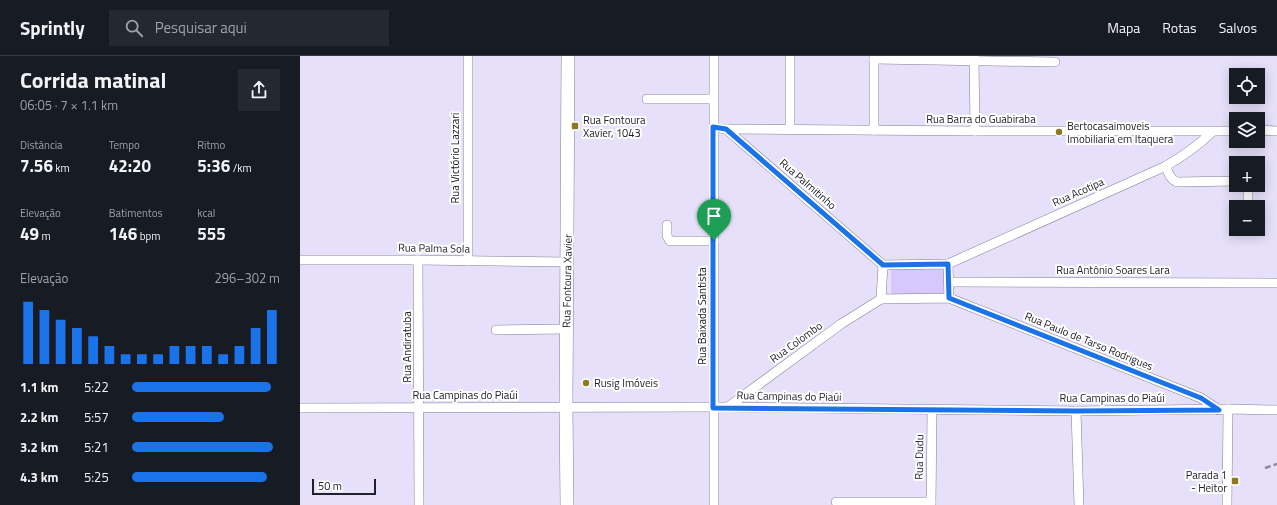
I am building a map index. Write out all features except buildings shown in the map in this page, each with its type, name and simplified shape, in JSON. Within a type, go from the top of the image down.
[{"type":"main road","name":"Rua Fontoura Xavier","points":[[567,505],[566,330],[568,56]]},
{"type":"street","name":"Rua Victório Lazzari","points":[[468,56],[468,261]]},
{"type":"street","name":"Rua Baixada Santista","points":[[714,56],[714,505]]},
{"type":"street","points":[[790,56],[790,129]]},
{"type":"street","points":[[874,130],[874,58],[974,58],[1055,62]]},
{"type":"street","points":[[974,58],[975,131]]},
{"type":"street","points":[[647,99],[713,99]]},
{"type":"street","points":[[713,127],[726,129]]},
{"type":"street","name":"Rua Barra do Guabiraba","points":[[726,129],[1229,131]]},
{"type":"street","name":"Rua Palmitinho","points":[[726,129],[883,265]]},
{"type":"street","points":[[1265,130],[1277,131]]},
{"type":"street","name":"Rua Acotipa","points":[[948,264],[1166,166],[1187,153],[1212,132]]},
{"type":"street","points":[[1166,166],[1170,176],[1177,182],[1229,181]]},
{"type":"street","points":[[667,225],[667,236],[670,241],[714,240]]},
{"type":"street","name":"Rua Palma Sola","points":[[300,260],[567,262]]},
{"type":"street","name":"Rua Andiratuba","points":[[418,260],[419,505]]},
{"type":"street","points":[[948,264],[949,298],[881,299],[883,265],[948,264]]},
{"type":"street","name":"Rua Antônio Soares Lara","points":[[949,282],[1277,283]]},
{"type":"street","name":"Rua Paulo de Tarso Rodrigues","points":[[949,298],[1201,398],[1224,409]]},
{"type":"street","name":"Rua Colombo","points":[[728,407],[841,324],[881,299]]},
{"type":"street","points":[[496,330],[566,330]]},
{"type":"street","name":"Rua Campinas do Piaúi","points":[[300,408],[728,407],[1076,411],[1224,409],[1277,410]]},
{"type":"street","points":[[1224,409],[1227,505]]},
{"type":"street","name":"Rua Dudu","points":[[931,504],[932,410]]},
{"type":"street","points":[[1076,411],[1079,505]]},
{"type":"street","points":[[836,502],[931,504]]},
{"type":"shaded area","points":[[891,267],[945,268],[944,297],[891,296]]},
{"type":"railway","points":[[1265,468],[1277,464]]},
{"type":"place","name":"Rua Fontoura Xavier, 1043","points":[[575,126]]},
{"type":"place","name":"Bertocasaimoveis Imobiliaria em Itaquera","points":[[1059,132]]},
{"type":"place","name":"Rusig Imóveis","points":[[586,383]]},
{"type":"place","name":"Parada 1 - Heitor","points":[[1235,481]]},
{"type":"route","points":[[713,127],[726,129],[883,265],[948,264],[949,298],[1201,398],[1219,410],[1076,411],[713,408],[714,240],[713,127]]}]
